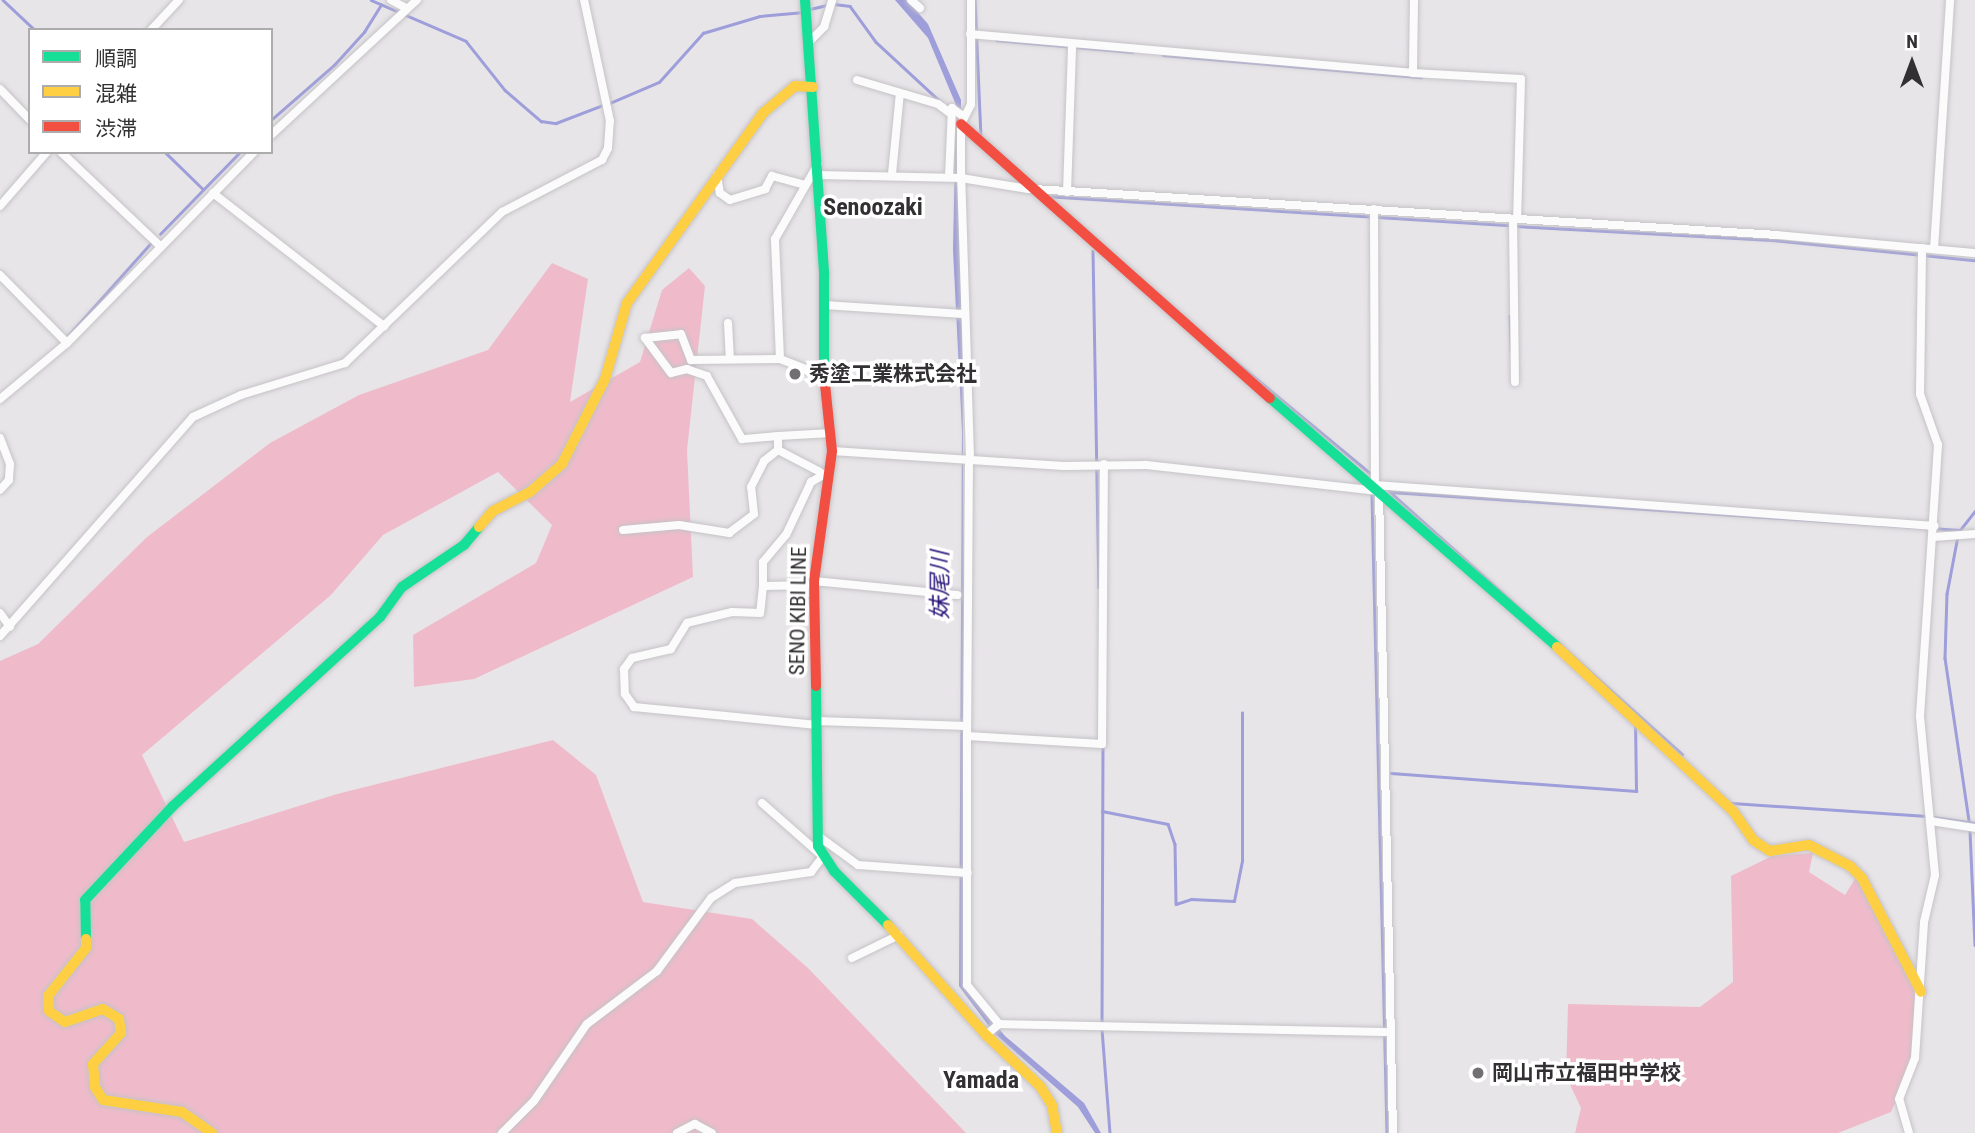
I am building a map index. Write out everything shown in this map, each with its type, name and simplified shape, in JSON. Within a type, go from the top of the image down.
[{"type":"street","points":[[153,28],[179,0]]},
{"type":"street","points":[[391,0],[402,12]]},
{"type":"street","points":[[273,133],[417,0]]},
{"type":"street","points":[[0,636],[193,417],[241,395],[345,363],[502,212],[601,160],[608,148],[606,105],[584,0]]},
{"type":"street","points":[[911,0],[920,8]]},
{"type":"street","points":[[971,0],[971,104],[958,115],[954,177],[967,458],[963,726],[967,736],[967,985],[998,1025]]},
{"type":"street","points":[[1413,73],[1414,0]]},
{"type":"street","points":[[1934,249],[1950,0]]},
{"type":"street","points":[[808,43],[824,27],[831,3]]},
{"type":"street","name":"SENO KIBI LINE","points":[[805,7],[818,169],[824,376],[832,451],[825,472],[814,583],[817,835],[821,855]]},
{"type":"street","points":[[973,34],[1072,49],[1521,79],[1514,222],[1516,382]]},
{"type":"street","points":[[1067,192],[1072,49]]},
{"type":"street","points":[[857,80],[958,115],[1035,189],[1629,708],[1733,811],[1753,840],[1770,851],[1817,847],[1850,866],[1862,878],[1921,992]]},
{"type":"street","points":[[212,1133],[182,1112],[103,1100],[95,1087],[93,1065],[121,1033],[119,1019],[103,1009],[65,1022],[49,1011],[48,996],[86,948],[85,900],[173,806],[380,617],[402,587],[464,545],[493,511],[530,492],[562,464],[605,379],[621,315],[763,113],[795,86],[813,87]]},
{"type":"street","points":[[0,89],[28,118]]},
{"type":"street","points":[[892,174],[900,93]]},
{"type":"street","points":[[954,177],[958,115]]},
{"type":"street","points":[[0,206],[45,154]]},
{"type":"street","points":[[63,154],[159,245]]},
{"type":"street","points":[[0,399],[65,341],[252,154]]},
{"type":"street","points":[[780,359],[775,239],[802,184],[818,169],[954,177],[1067,192],[1921,252],[1934,249],[1975,253]]},
{"type":"street","points":[[717,175],[720,193],[730,200],[765,189],[772,176],[802,184]]},
{"type":"street","points":[[213,193],[384,326]]},
{"type":"street","points":[[1374,213],[1387,1032],[1393,1133]]},
{"type":"street","points":[[1909,1133],[1899,1098],[1915,1058],[1924,922],[1935,875],[1920,716],[1938,445],[1920,394],[1921,252]]},
{"type":"street","points":[[0,275],[65,341]]},
{"type":"street","points":[[824,305],[959,315]]},
{"type":"street","points":[[728,323],[730,359]]},
{"type":"street","points":[[824,376],[780,359],[691,360],[681,334],[645,338],[671,373],[687,369],[707,376],[742,439],[831,433]]},
{"type":"street","points":[[778,436],[778,450]]},
{"type":"street","points":[[0,438],[10,464],[9,480],[0,490]]},
{"type":"street","points":[[778,450],[825,472],[786,535],[763,562],[760,613],[732,612],[687,623],[671,649],[632,658],[624,669],[625,694],[634,707],[817,723],[963,726]]},
{"type":"street","points":[[623,530],[679,525],[729,533],[754,514],[751,487],[764,461],[778,450]]},
{"type":"street","points":[[832,451],[1100,464],[1975,534]]},
{"type":"street","points":[[967,736],[1103,744],[1100,464]]},
{"type":"street","points":[[763,586],[814,583],[957,595]]},
{"type":"street","points":[[0,613],[10,627]]},
{"type":"street","points":[[762,803],[821,855],[1044,1091],[1057,1133]]},
{"type":"street","points":[[1930,818],[1971,827]]},
{"type":"street","points":[[817,835],[858,864],[965,873]]},
{"type":"street","points":[[502,1133],[534,1101],[587,1024],[657,971],[711,898],[735,883],[811,873],[821,855]]},
{"type":"street","points":[[852,958],[899,935]]},
{"type":"street","points":[[988,1034],[998,1025],[1387,1032]]},
{"type":"street","points":[[677,1133],[695,1125],[712,1133]]},
{"type":"shaded area","points":[[552,263],[588,279],[570,402],[640,362],[662,290],[689,268],[705,286],[687,450],[693,577],[474,679],[414,687],[413,635],[536,563],[552,525],[498,472],[383,535],[331,595],[142,755],[184,842],[337,794],[553,740],[596,775],[643,902],[752,919],[808,968],[966,1133],[0,1133],[0,661],[38,644],[147,537],[270,443],[359,395],[488,350]]},
{"type":"shaded area","points":[[1813,853],[1809,872],[1845,895],[1856,877],[1918,992],[1910,1068],[1891,1112],[1838,1133],[1575,1133],[1581,1108],[1566,1076],[1568,1004],[1700,1007],[1733,982],[1731,876],[1772,856]]},
{"type":"water","name":"妹尾川","points":[[895,0],[907,0],[928,24],[961,100],[966,989],[1005,1036],[1084,1103],[1101,1133],[1095,1133],[1078,1107],[994,1033],[959,986],[962,431],[953,250],[956,105],[928,38]]},
{"type":"waterway","points":[[3,0],[33,28]]},
{"type":"waterway","points":[[371,0],[466,41],[505,90],[541,121],[556,123],[603,105]]},
{"type":"waterway","points":[[975,0],[981,136]]},
{"type":"waterway","points":[[834,4],[850,6],[876,42],[942,103]]},
{"type":"waterway","points":[[273,118],[334,65],[364,32],[381,5]]},
{"type":"waterway","points":[[810,9],[827,5]]},
{"type":"waterway","points":[[610,103],[659,82],[703,33],[760,16],[804,12]]},
{"type":"waterway","points":[[996,40],[1132,52]]},
{"type":"waterway","points":[[1163,55],[1421,77]]},
{"type":"waterway","points":[[989,144],[1036,187]]},
{"type":"waterway","points":[[167,154],[203,189]]},
{"type":"waterway","points":[[160,234],[238,154]]},
{"type":"waterway","points":[[1041,192],[1106,250]]},
{"type":"waterway","points":[[1045,196],[1510,225]]},
{"type":"waterway","points":[[1516,226],[1773,240],[1975,260]]},
{"type":"waterway","points":[[66,338],[150,244]]},
{"type":"waterway","points":[[1093,251],[1099,587]]},
{"type":"waterway","points":[[1510,316],[1511,351]]},
{"type":"waterway","points":[[1217,346],[1371,474]]},
{"type":"waterway","points":[[1389,491],[1682,754]]},
{"type":"waterway","points":[[1391,492],[1960,530]]},
{"type":"waterway","points":[[1372,495],[1387,1133]]},
{"type":"waterway","points":[[1960,530],[1975,511]]},
{"type":"waterway","points":[[1958,536],[1947,594],[1945,658],[1969,821]]},
{"type":"waterway","points":[[1102,811],[1168,824],[1175,844],[1176,904],[1191,899],[1234,901],[1242,861],[1242,713]]},
{"type":"waterway","points":[[1391,773],[1636,791],[1635,722]]},
{"type":"waterway","points":[[1103,744],[1102,1029],[1110,1133]]},
{"type":"waterway","points":[[1732,803],[1927,816]]},
{"type":"waterway","points":[[1933,817],[1975,823]]},
{"type":"waterway","points":[[1970,831],[1975,945]]},
{"type":"traffic: fast","points":[[805,0],[824,275],[824,375]]},
{"type":"traffic: fast","points":[[1270,398],[1557,647]]},
{"type":"traffic: fast","points":[[86,939],[85,900],[173,806],[380,617],[402,587],[464,545],[479,527]]},
{"type":"traffic: fast","points":[[816,686],[818,846],[834,871],[888,925]]},
{"type":"traffic: slow","points":[[479,527],[493,511],[530,492],[562,464],[605,379],[627,303],[763,113],[795,86],[813,87]]},
{"type":"traffic: slow","points":[[1557,647],[1733,811],[1753,840],[1770,851],[1809,845],[1850,866],[1862,878],[1921,992]]},
{"type":"traffic: slow","points":[[888,925],[986,1035],[1040,1086],[1052,1105],[1057,1133]]},
{"type":"traffic: slow","points":[[86,939],[86,948],[48,996],[49,1011],[65,1022],[103,1009],[119,1019],[121,1033],[93,1064],[95,1087],[103,1100],[182,1112],[212,1133]]},
{"type":"traffic: jam","points":[[961,124],[1270,398]]},
{"type":"traffic: jam","points":[[816,686],[814,581],[832,451],[824,375]]},
{"type":"place","name":"秀塗工業株式会社","points":[[795,374]]},
{"type":"place","name":"岡山市立福田中学校","points":[[1478,1073]]},
{"type":"district","name":"Senoozaki","points":[[873,208]]},
{"type":"district","name":"Yamada","points":[[981,1081]]}]
